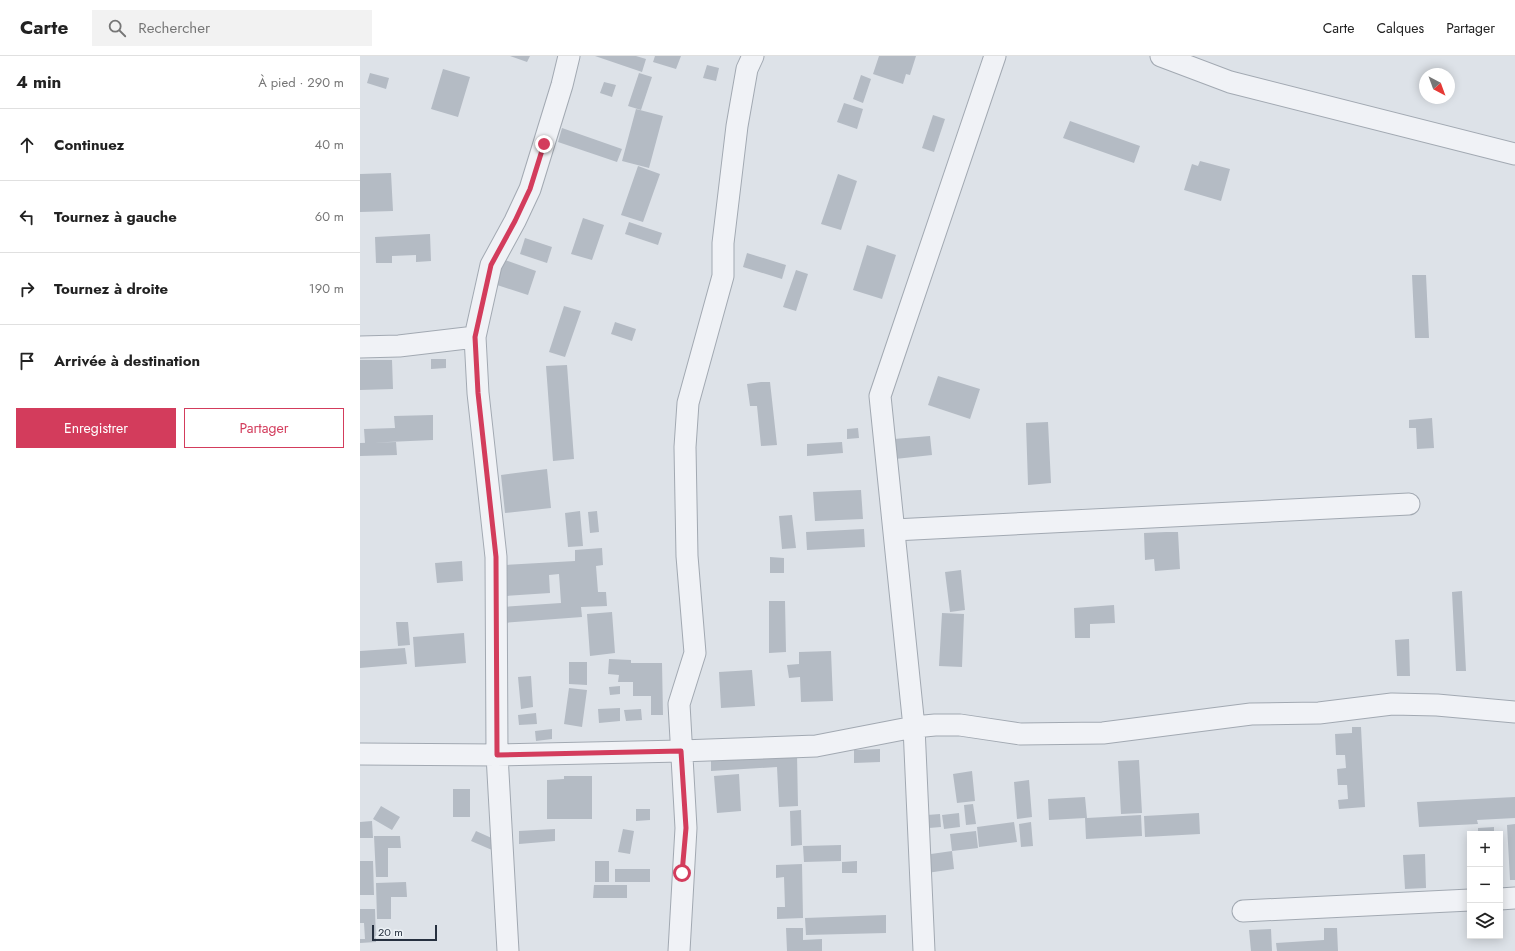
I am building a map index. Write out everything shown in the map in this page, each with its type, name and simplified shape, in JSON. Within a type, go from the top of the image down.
[{"type":"street","points":[[508,951],[497,755],[496,557],[478,393],[475,337],[491,265],[515,221],[530,189],[569,56]]},
{"type":"street","points":[[679,951],[686,828],[679,704],[695,653],[690,613],[686,541],[685,447],[688,403],[723,276],[724,243],[737,126],[747,69],[752,56]]},
{"type":"street","points":[[924,951],[914,727],[880,396],[995,56]]},
{"type":"street","points":[[1161,56],[1230,82],[1515,154]]},
{"type":"street","points":[[360,347],[399,346],[475,337]]},
{"type":"street","points":[[894,530],[1409,504]]},
{"type":"street","points":[[360,754],[497,755],[816,746],[914,727],[960,725],[1020,734],[1103,733],[1251,714],[1318,713],[1392,704],[1437,705],[1515,712]]},
{"type":"street","points":[[1503,899],[1515,898]]},
{"type":"street","points":[[1243,911],[1467,900]]},
{"type":"building","points":[[510,56],[530,56],[527,62]]},
{"type":"building","points":[[595,56],[636,56],[646,59],[642,72]]},
{"type":"building","points":[[655,56],[681,56],[676,69],[653,62]]},
{"type":"building","points":[[879,56],[916,56],[910,75],[906,74],[903,84],[873,74]]},
{"type":"building","points":[[707,65],[719,68],[716,81],[703,78]]},
{"type":"building","points":[[443,69],[470,77],[458,117],[431,109]]},
{"type":"building","points":[[370,73],[389,78],[386,89],[367,83]]},
{"type":"building","points":[[639,73],[652,77],[641,110],[628,106]]},
{"type":"building","points":[[861,75],[871,79],[863,103],[853,99]]},
{"type":"building","points":[[604,82],[616,85],[612,97],[600,93]]},
{"type":"building","points":[[844,103],[863,109],[857,129],[837,122]]},
{"type":"building","points":[[636,109],[663,116],[649,168],[622,161]]},
{"type":"building","points":[[933,115],[945,119],[934,152],[922,148]]},
{"type":"building","points":[[1070,121],[1140,146],[1134,163],[1063,138]]},
{"type":"building","points":[[562,128],[622,149],[617,162],[558,142]]},
{"type":"building","points":[[1200,161],[1230,169],[1221,201],[1184,190],[1192,164],[1198,166]]},
{"type":"building","points":[[638,166],[660,174],[643,222],[621,215]]},
{"type":"building","points":[[391,173],[393,211],[360,212],[360,174]]},
{"type":"building","points":[[838,174],[857,181],[841,230],[821,224]]},
{"type":"building","points":[[583,218],[604,225],[592,260],[571,254]]},
{"type":"building","points":[[629,222],[662,233],[658,245],[625,234]]},
{"type":"building","points":[[430,234],[431,261],[416,262],[416,255],[392,256],[392,263],[376,263],[375,237]]},
{"type":"building","points":[[525,238],[552,247],[547,263],[520,254]]},
{"type":"building","points":[[867,245],[896,255],[882,299],[853,290]]},
{"type":"building","points":[[747,253],[786,265],[782,279],[743,267]]},
{"type":"building","points":[[502,259],[536,271],[528,295],[494,284]]},
{"type":"building","points":[[796,270],[808,274],[796,311],[783,307]]},
{"type":"building","points":[[1412,275],[1426,275],[1429,338],[1415,338]]},
{"type":"building","points":[[564,306],[581,311],[565,357],[549,352]]},
{"type":"building","points":[[615,322],[636,329],[632,341],[611,334]]},
{"type":"building","points":[[431,359],[446,359],[446,368],[431,369]]},
{"type":"building","points":[[360,360],[392,360],[393,389],[360,390]]},
{"type":"building","points":[[567,365],[574,459],[553,461],[546,366]]},
{"type":"building","points":[[938,376],[980,389],[970,419],[928,405]]},
{"type":"building","points":[[770,382],[777,445],[761,446],[757,406],[750,406],[747,384]]},
{"type":"building","points":[[433,415],[433,440],[365,443],[364,429],[395,428],[394,416]]},
{"type":"building","points":[[1432,418],[1434,448],[1417,449],[1416,428],[1409,428],[1409,420]]},
{"type":"building","points":[[1048,422],[1051,483],[1028,485],[1026,423]]},
{"type":"building","points":[[858,428],[859,438],[847,439],[847,429]]},
{"type":"building","points":[[930,436],[932,455],[895,459],[894,439]]},
{"type":"building","points":[[396,442],[397,455],[360,456],[360,443]]},
{"type":"building","points":[[842,442],[843,453],[807,456],[807,444]]},
{"type":"building","points":[[547,469],[551,508],[505,513],[501,475]]},
{"type":"building","points":[[861,490],[863,519],[815,521],[813,492]]},
{"type":"building","points":[[580,511],[583,546],[568,547],[565,513]]},
{"type":"building","points":[[597,511],[599,532],[590,533],[588,512]]},
{"type":"building","points":[[792,515],[796,548],[782,549],[779,516]]},
{"type":"building","points":[[864,529],[865,547],[807,550],[806,532]]},
{"type":"building","points":[[1178,532],[1180,569],[1155,571],[1154,559],[1145,560],[1144,533]]},
{"type":"building","points":[[602,548],[603,565],[596,566],[598,592],[606,592],[607,606],[581,607],[582,617],[503,623],[502,607],[561,603],[559,574],[549,575],[550,593],[506,596],[505,565],[575,561],[575,550]]},
{"type":"building","points":[[770,557],[784,558],[784,573],[770,573]]},
{"type":"building","points":[[462,561],[463,581],[437,583],[435,563]]},
{"type":"building","points":[[961,570],[965,610],[950,612],[945,572]]},
{"type":"building","points":[[1462,591],[1466,671],[1456,671],[1452,592]]},
{"type":"building","points":[[769,601],[785,601],[786,652],[769,653]]},
{"type":"building","points":[[1114,605],[1115,623],[1090,624],[1090,638],[1075,638],[1074,608]]},
{"type":"building","points":[[612,612],[615,653],[590,656],[587,614]]},
{"type":"building","points":[[942,613],[964,614],[962,667],[939,666]]},
{"type":"building","points":[[396,622],[408,622],[410,645],[398,646]]},
{"type":"building","points":[[464,633],[466,663],[415,667],[413,637]]},
{"type":"building","points":[[1409,639],[1410,676],[1397,676],[1395,640]]},
{"type":"building","points":[[405,648],[407,664],[360,668],[360,651]]},
{"type":"building","points":[[831,651],[833,701],[801,702],[800,677],[789,678],[787,665],[799,664],[799,652]]},
{"type":"building","points":[[609,659],[631,660],[631,663],[662,663],[663,715],[651,715],[651,696],[633,696],[633,682],[618,682],[619,675],[608,674]]},
{"type":"building","points":[[569,662],[587,662],[587,685],[569,684]]},
{"type":"building","points":[[752,670],[755,706],[721,708],[719,672]]},
{"type":"building","points":[[531,676],[533,707],[521,709],[518,677]]},
{"type":"building","points":[[620,686],[620,694],[610,695],[609,687]]},
{"type":"building","points":[[569,688],[587,690],[582,727],[564,724]]},
{"type":"building","points":[[620,708],[620,721],[599,723],[598,709]]},
{"type":"building","points":[[641,709],[642,720],[626,721],[624,710]]},
{"type":"building","points":[[536,713],[537,724],[519,725],[518,715]]},
{"type":"building","points":[[1352,727],[1361,727],[1365,807],[1339,809],[1338,800],[1348,799],[1347,785],[1338,785],[1337,769],[1346,768],[1345,755],[1336,755],[1335,734],[1352,733]]},
{"type":"building","points":[[552,729],[552,739],[536,741],[535,731]]},
{"type":"building","points":[[880,749],[880,762],[854,763],[854,750]]},
{"type":"building","points":[[797,754],[798,806],[779,807],[777,767],[711,771],[711,755]]},
{"type":"building","points":[[1139,760],[1142,813],[1121,814],[1118,761]]},
{"type":"building","points":[[972,771],[975,801],[957,803],[953,774]]},
{"type":"building","points":[[739,774],[741,811],[717,813],[714,776]]},
{"type":"building","points":[[564,776],[592,776],[592,819],[547,819],[547,780],[564,779]]},
{"type":"building","points":[[1029,780],[1032,817],[1017,819],[1014,782]]},
{"type":"building","points":[[453,789],[470,789],[470,817],[453,817]]},
{"type":"building","points":[[1085,797],[1087,818],[1141,815],[1142,836],[1086,839],[1085,818],[1049,820],[1048,799]]},
{"type":"building","points":[[1515,797],[1515,818],[1477,820],[1478,824],[1419,827],[1417,802]]},
{"type":"building","points":[[973,804],[976,824],[966,825],[964,805]]},
{"type":"building","points":[[381,806],[400,817],[392,830],[373,819]]},
{"type":"building","points":[[636,809],[650,809],[650,820],[636,821]]},
{"type":"building","points":[[801,810],[802,845],[791,846],[790,811]]},
{"type":"building","points":[[959,813],[960,827],[944,829],[942,815]]},
{"type":"building","points":[[1199,813],[1200,834],[1145,837],[1144,816]]},
{"type":"building","points":[[940,814],[941,827],[929,828],[927,815]]},
{"type":"building","points":[[372,821],[373,838],[360,838],[360,822]]},
{"type":"building","points":[[1014,822],[1017,842],[979,847],[977,827]]},
{"type":"building","points":[[1031,822],[1033,846],[1021,847],[1019,824]]},
{"type":"building","points":[[1515,824],[1515,880],[1510,880],[1507,825]]},
{"type":"building","points":[[1494,827],[1494,831],[1478,831],[1478,828]]},
{"type":"building","points":[[555,829],[555,841],[519,844],[519,831]]},
{"type":"building","points":[[623,829],[634,831],[630,854],[618,852]]},
{"type":"building","points":[[476,831],[496,840],[492,850],[471,841]]},
{"type":"building","points":[[976,831],[978,848],[952,851],[950,834]]},
{"type":"building","points":[[374,836],[400,836],[401,848],[388,848],[388,877],[376,877]]},
{"type":"building","points":[[841,845],[841,861],[804,862],[803,846]]},
{"type":"building","points":[[952,851],[954,869],[927,873],[924,855]]},
{"type":"building","points":[[1425,854],[1426,888],[1405,889],[1403,855]]},
{"type":"building","points":[[360,861],[373,861],[374,895],[360,895]]},
{"type":"building","points":[[595,861],[609,861],[609,882],[595,882]]},
{"type":"building","points":[[857,861],[857,873],[842,873],[842,862]]},
{"type":"building","points":[[802,864],[803,918],[777,919],[777,907],[785,907],[784,877],[776,878],[776,865]]},
{"type":"building","points":[[615,869],[650,869],[650,882],[615,882]]},
{"type":"building","points":[[406,882],[407,897],[391,897],[391,919],[377,919],[376,883]]},
{"type":"building","points":[[594,885],[627,885],[627,898],[593,898]]},
{"type":"building","points":[[360,909],[375,909],[376,942],[360,943],[360,939],[365,939],[364,923],[360,923]]},
{"type":"building","points":[[886,915],[886,933],[806,935],[805,918]]},
{"type":"building","points":[[786,928],[803,928],[803,940],[822,939],[822,951],[787,951]]},
{"type":"building","points":[[1324,928],[1337,928],[1338,951],[1277,951],[1276,943],[1324,940]]},
{"type":"building","points":[[1271,929],[1272,951],[1251,951],[1249,930]]},
{"type":"route","points":[[544,144],[530,189],[515,221],[491,265],[475,337],[478,393],[496,557],[497,755],[681,751],[686,828],[682,873]]}]
